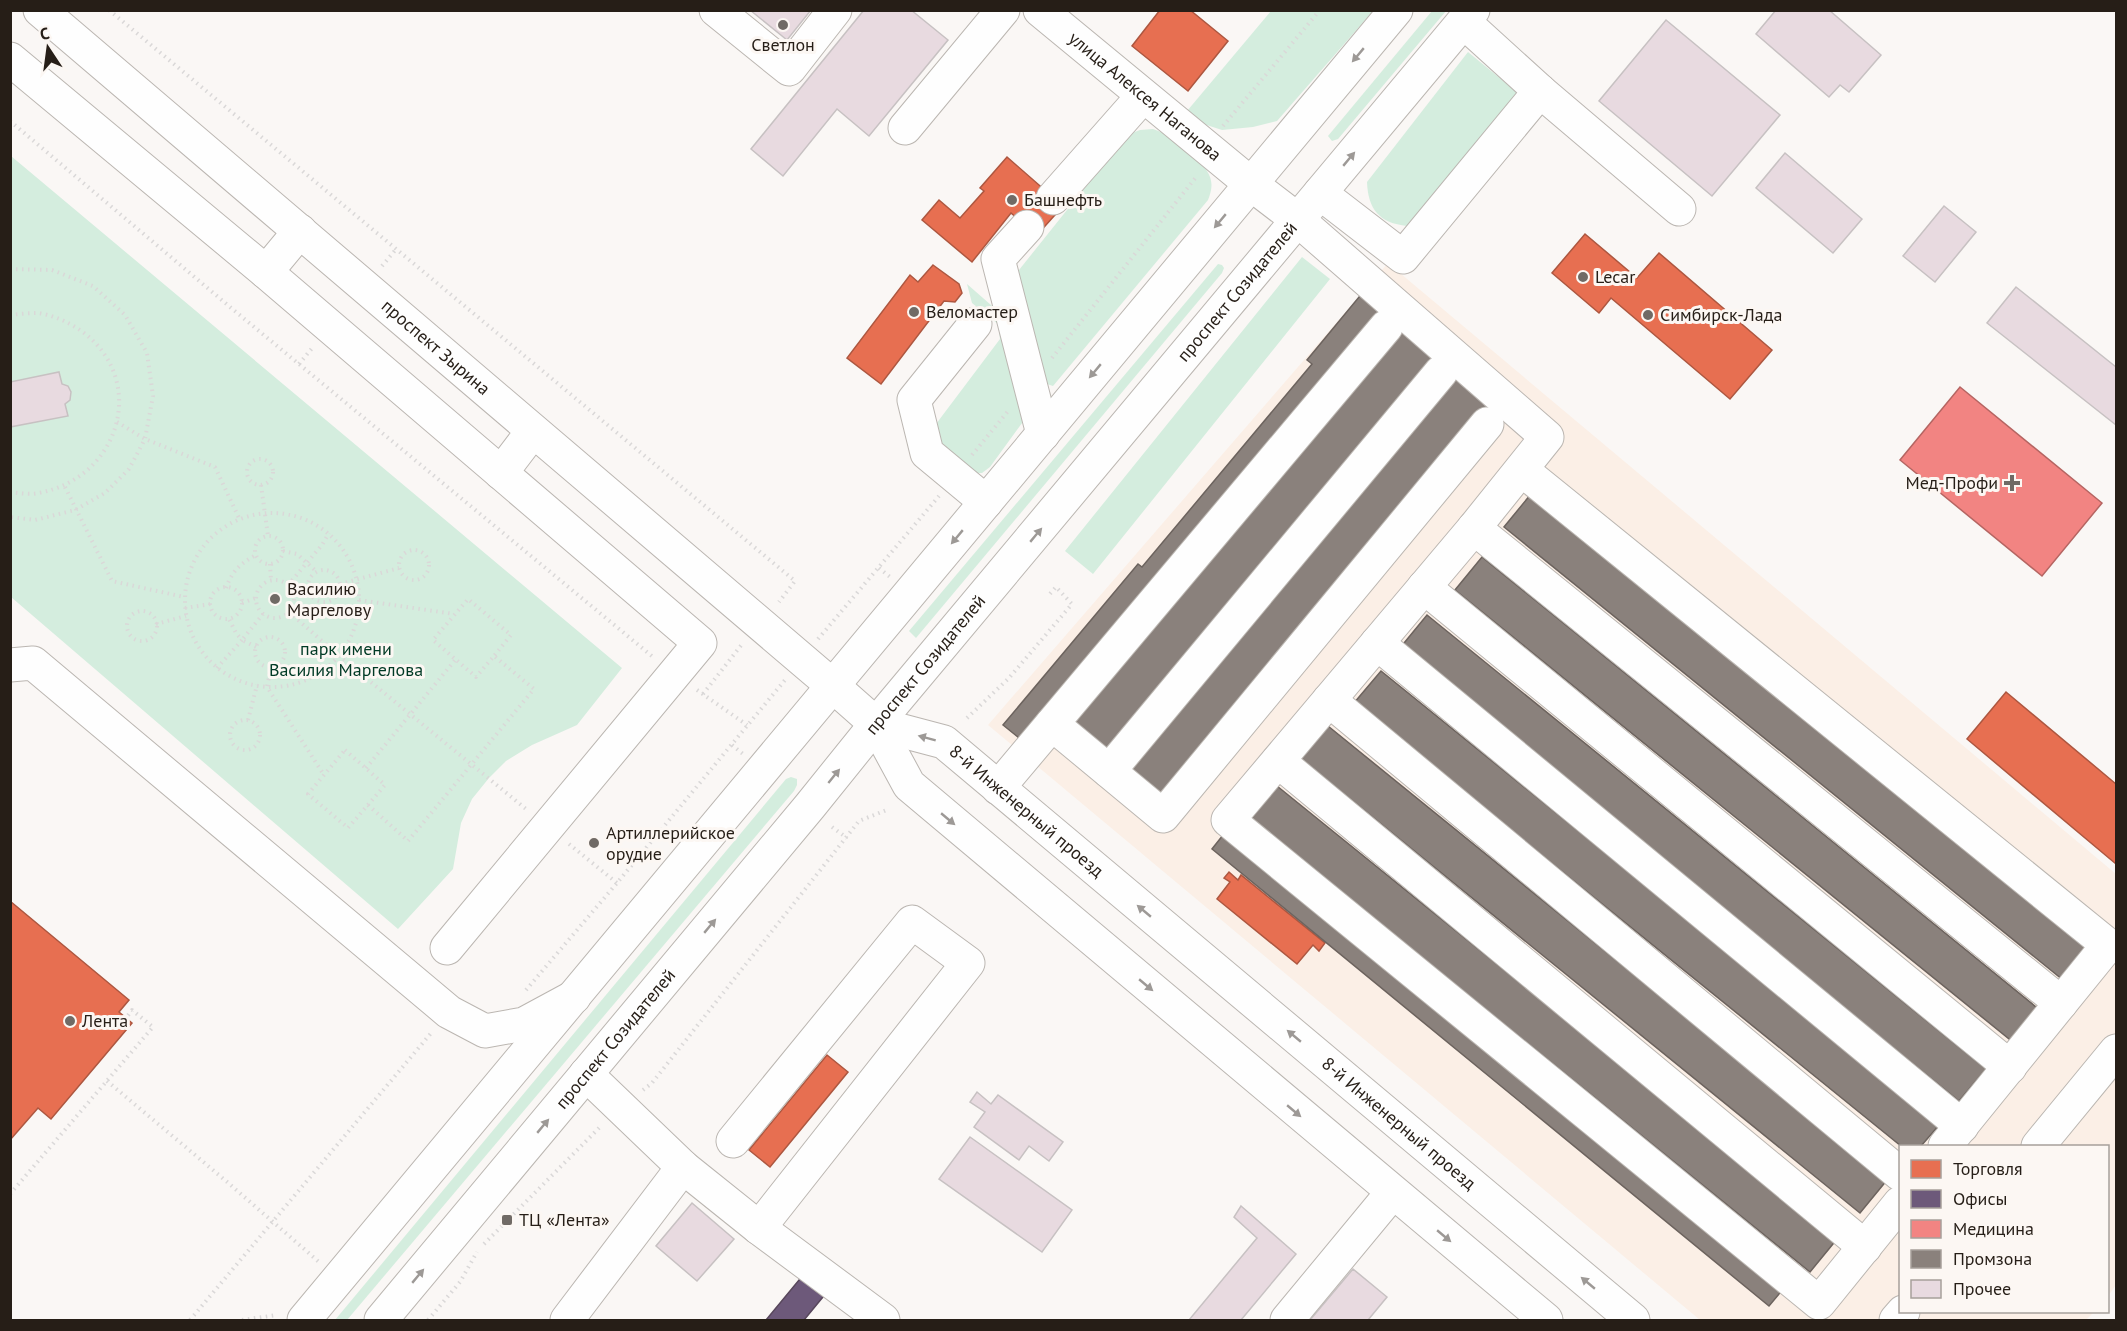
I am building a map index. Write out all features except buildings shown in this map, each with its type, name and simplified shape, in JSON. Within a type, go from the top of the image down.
[{"type":"main road","name":"проспект Зырина","points":[[40,10],[876,724]]},
{"type":"main road","points":[[716,10],[789,69],[836,10]]},
{"type":"main road","points":[[905,128],[1003,10]]},
{"type":"main road","name":"улица Алексея Наганова","points":[[1040,10],[1210,151],[1298,220],[1547,437],[1522,470]]},
{"type":"main road","points":[[291,1318],[575,996],[1396,10]]},
{"type":"main road","points":[[1468,16],[1540,91],[1679,209]]},
{"type":"main road","name":"проспект Созидателей","points":[[381,1320],[1468,16]]},
{"type":"main road","points":[[10,59],[266,272],[700,643],[447,948]]},
{"type":"main road","points":[[1320,194],[1403,257],[1540,91]]},
{"type":"main road","points":[[1053,198],[1143,96]]},
{"type":"main road","points":[[1027,227],[998,260],[1043,434]]},
{"type":"main road","points":[[266,272],[300,231]]},
{"type":"main road","points":[[975,324],[914,400],[927,453],[986,502]]},
{"type":"main road","points":[[998,788],[1386,327]]},
{"type":"main road","points":[[1109,771],[1441,372]]},
{"type":"main road","points":[[1052,724],[1162,816],[1487,424]]},
{"type":"main road","points":[[501,473],[533,431]]},
{"type":"main road","points":[[1377,643],[1953,1136],[2108,945],[1522,470],[1228,820],[1819,1304],[1899,1204]]},
{"type":"main road","points":[[1474,528],[2061,1003]]},
{"type":"main road","points":[[1424,587],[2010,1067]]},
{"type":"main road","points":[[10,665],[33,663],[449,1012],[485,1031],[524,1024],[575,996]]},
{"type":"main road","points":[[1329,700],[1899,1173]]},
{"type":"main road","points":[[876,724],[909,785],[1546,1320]]},
{"type":"main road","name":"8-й Инженерный проезд","points":[[876,724],[944,742],[1633,1320]]},
{"type":"main road","points":[[1278,761],[1865,1247]]},
{"type":"main road","points":[[733,1141],[912,922],[968,963],[759,1228]]},
{"type":"main road","points":[[2039,1145],[2116,1051]]},
{"type":"main road","points":[[586,1074],[683,1167],[759,1228],[883,1320]]},
{"type":"main road","points":[[567,1320],[683,1167]]},
{"type":"main road","points":[[1287,1320],[1392,1193]]},
{"type":"path","points":[[109,10],[795,581],[779,602]]},
{"type":"path","points":[[519,997],[617,883],[1031,384],[1320,10]]},
{"type":"path","points":[[10,121],[674,674],[748,726]]},
{"type":"path","points":[[10,269],[52,270],[93,286],[125,315],[147,353],[153,396],[145,439],[129,469],[105,493],[75,510],[35,520],[10,517]]},
{"type":"path","points":[[10,315],[38,313],[67,321],[92,339],[110,363],[119,392],[117,422],[107,449],[89,471],[65,486],[35,494],[10,492]]},
{"type":"path","points":[[117,422],[145,439],[215,467],[239,518]]},
{"type":"path","points":[[258,459],[269,463],[273,470],[272,478],[261,485],[252,483],[246,471],[250,463],[258,459]]},
{"type":"path","points":[[261,485],[268,536]]},
{"type":"path","points":[[65,486],[112,581],[184,597]]},
{"type":"path","points":[[266,513],[296,515],[313,522],[329,533],[352,563],[357,579],[359,600],[354,630],[339,656],[324,670],[307,680],[287,686],[267,687],[241,682],[217,668],[199,649],[187,624],[185,608],[184,597],[188,573],[199,550],[217,531],[239,518],[266,513]]},
{"type":"path","points":[[288,585],[329,533]]},
{"type":"path","points":[[268,536],[280,540],[283,551],[281,559],[270,564],[261,561],[256,555],[257,544],[268,536]]},
{"type":"path","points":[[417,550],[428,559],[428,569],[418,579],[405,577],[399,568],[400,558],[407,551],[417,550]]},
{"type":"path","points":[[283,551],[297,554],[317,572]]},
{"type":"path","points":[[226,588],[230,576],[238,566],[256,555]]},
{"type":"path","points":[[270,564],[271,580]]},
{"type":"path","points":[[340,584],[399,568]]},
{"type":"path","points":[[879,568],[892,579]]},
{"type":"path","points":[[317,572],[332,572],[340,584],[340,590],[334,598],[324,602],[315,599],[310,593],[309,585],[317,572]]},
{"type":"path","points":[[271,580],[288,585],[294,595],[289,612],[279,618],[263,614],[256,604],[260,587],[271,580]]},
{"type":"path","points":[[967,718],[1009,678],[1072,604],[1056,587],[1048,596]]},
{"type":"path","points":[[226,588],[237,593],[242,603],[238,613],[229,619],[216,616],[211,608],[213,594],[226,588]]},
{"type":"path","points":[[242,603],[256,598]]},
{"type":"path","points":[[468,599],[511,635],[494,656],[476,676],[433,640],[468,599]]},
{"type":"path","points":[[359,600],[455,614]]},
{"type":"path","points":[[185,608],[211,604]]},
{"type":"path","points":[[144,611],[152,616],[156,624],[155,634],[148,640],[133,639],[127,631],[130,616],[134,613],[144,611]]},
{"type":"path","points":[[289,612],[339,656],[617,883]]},
{"type":"path","points":[[217,668],[263,614]]},
{"type":"path","points":[[156,624],[186,616]]},
{"type":"path","points":[[229,619],[242,640],[256,648]]},
{"type":"path","points":[[272,636],[284,645],[285,656],[280,664],[271,667],[258,661],[255,652],[258,643],[272,636]]},
{"type":"path","points":[[703,694],[747,638]]},
{"type":"path","points":[[368,805],[408,841],[534,689],[494,656]]},
{"type":"path","points":[[366,768],[456,659]]},
{"type":"path","points":[[271,667],[267,687],[324,775]]},
{"type":"path","points":[[248,720],[257,685]]},
{"type":"path","points":[[248,720],[260,730],[260,740],[254,748],[244,750],[235,746],[231,733],[232,728],[239,721],[248,720]]},
{"type":"path","points":[[732,745],[746,756]]},
{"type":"path","points":[[345,750],[366,768],[385,785],[348,828],[308,794],[345,750]]},
{"type":"path","points":[[428,1320],[460,1282],[478,1251],[621,1107],[652,1083],[859,821],[889,809]]},
{"type":"path","points":[[832,827],[847,838]]},
{"type":"path","points":[[10,1194],[153,1027],[132,1010],[126,1018]]},
{"type":"path","points":[[190,1320],[449,1012]]},
{"type":"path","points":[[107,1081],[320,1262]]},
{"type":"path","points":[[242,1320],[291,1318]]},
{"type":"shaded area","points":[[1388,263],[2116,874],[2116,1285],[2109,1295],[2109,1145],[1899,1145],[1899,1313],[2093,1313],[2086,1320],[1700,1320],[988,725]]},
{"type":"green space","points":[[1271,11],[1373,11],[1277,121],[1253,127],[1222,130],[1182,117]]},
{"type":"green space","points":[[1432,11],[1446,11],[1338,139],[1332,141],[1328,136]]},
{"type":"green space","points":[[1468,52],[1524,98],[1407,226],[1389,222],[1382,218],[1373,207],[1367,182]]},
{"type":"green space","points":[[1153,129],[1177,142],[1207,170],[1211,180],[1208,200],[1053,386],[1047,384],[1019,281],[1019,270],[1127,135],[1140,130]]},
{"type":"green space","name":"парк имени Василия Маргелова","points":[[11,156],[622,668],[577,725],[532,745],[506,761],[489,778],[472,799],[461,823],[453,869],[398,929],[11,597]]},
{"type":"green space","points":[[1302,257],[1330,279],[1093,574],[1065,551]]},
{"type":"green space","points":[[1218,264],[1224,268],[1222,273],[916,638],[909,631]]},
{"type":"green space","points":[[967,284],[999,312],[1025,419],[990,467],[982,473],[970,473],[938,450],[936,424],[1000,339],[998,324],[972,303]]},
{"type":"green space","points":[[791,777],[797,779],[794,791],[347,1320],[335,1320],[786,779]]},
{"type":"place","name":"Светлон","points":[[783,25]]},
{"type":"place","name":"Башнефть","points":[[1012,200]]},
{"type":"place","name":"Lecar","points":[[1583,277]]},
{"type":"place","name":"Веломастер","points":[[914,312]]},
{"type":"place","name":"Симбирск-Лада","points":[[1648,315]]},
{"type":"place","name":"Мед-Профи","points":[[2012,483]]},
{"type":"place","name":"Василию Маргелову","points":[[275,599]]},
{"type":"place","name":"Артиллерийское орудие","points":[[594,843]]},
{"type":"place","name":"Лента","points":[[70,1021]]},
{"type":"place","name":"ТЦ «Лента»","points":[[507,1220]]}]
